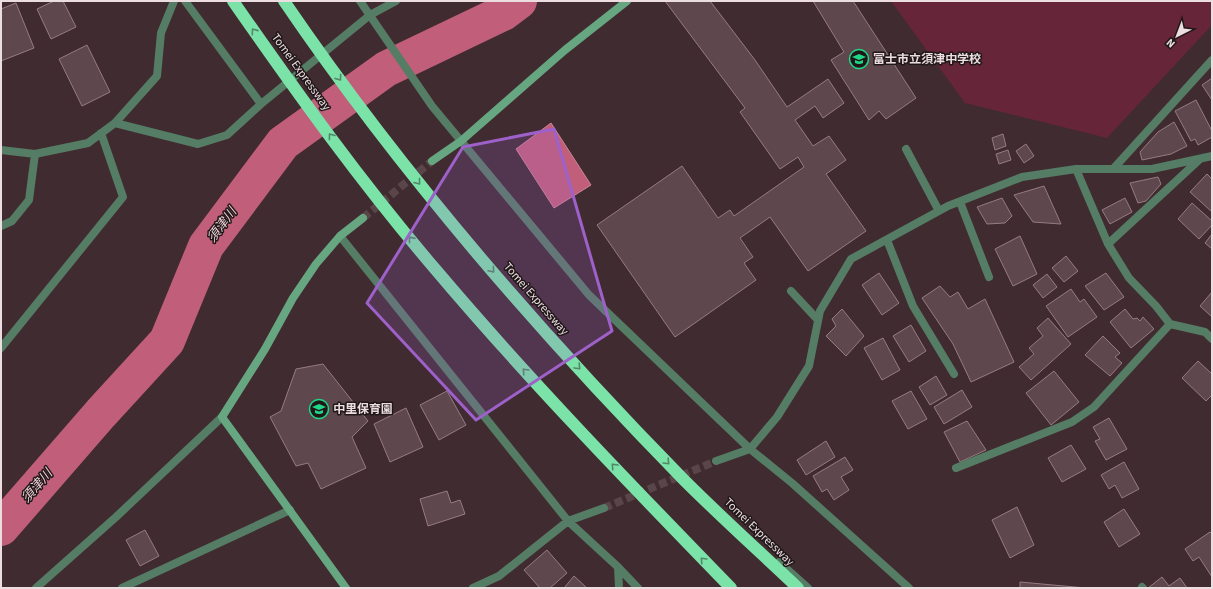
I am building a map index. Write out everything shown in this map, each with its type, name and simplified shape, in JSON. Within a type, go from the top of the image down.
[{"type":"highway","name":"Tomei Expressway","points":[[233,1],[275,61],[388,211],[435,269],[519,365],[730,588]]},
{"type":"highway","name":"Tomei Expressway","points":[[284,1],[362,111],[420,185],[466,241],[546,333],[686,481],[798,588]]},
{"type":"street","points":[[1,150],[35,154],[88,142],[115,123],[157,76],[161,33],[174,1]]},
{"type":"street","points":[[185,1],[261,104]]},
{"type":"street","points":[[360,1],[432,106],[589,295],[750,449],[792,483],[908,588]]},
{"type":"street","points":[[115,123],[198,144],[227,135],[261,104],[370,15],[396,1]]},
{"type":"street","points":[[432,161],[461,141],[565,50],[627,1]]},
{"type":"street","points":[[1114,168],[1212,60]]},
{"type":"street","points":[[1,348],[123,197],[102,133]]},
{"type":"street","points":[[906,149],[938,211]]},
{"type":"street","points":[[1,226],[12,221],[29,200],[35,154]]},
{"type":"street","points":[[716,461],[750,449],[777,417],[809,366],[820,311],[851,259],[938,211],[1022,177],[1076,169],[1152,168],[1212,156]]},
{"type":"street","points":[[1108,244],[1200,159]]},
{"type":"street","points":[[1076,169],[1108,244],[1129,278],[1156,306],[1170,324],[1205,332],[1212,339]]},
{"type":"street","points":[[960,202],[989,277]]},
{"type":"street","points":[[36,588],[116,518],[222,417],[265,349],[293,298],[316,264],[340,236],[363,218]]},
{"type":"street","points":[[340,236],[568,521],[618,567],[638,588]]},
{"type":"street","points":[[886,240],[913,306],[954,374]]},
{"type":"street","points":[[791,291],[818,320]]},
{"type":"street","points":[[956,468],[1072,422],[1094,407],[1170,324]]},
{"type":"street","points":[[222,417],[346,588]]},
{"type":"street","points":[[686,481],[808,588]]},
{"type":"street","points":[[473,588],[499,576],[568,521],[604,508]]},
{"type":"street","points":[[122,588],[290,510]]},
{"type":"street","points":[[618,567],[619,588]]},
{"type":"highlighted area","points":[[554,129],[612,331],[476,420],[367,303],[463,147]]},
{"type":"shaded area","points":[[891,1],[1212,1],[1212,25],[1107,138],[965,103]]},
{"type":"shaded area","points":[[551,123],[591,185],[554,208],[516,149]]},
{"type":"building","points":[[54,1],[63,1],[76,27],[51,39],[37,9]]},
{"type":"building","points":[[665,1],[710,1],[755,60],[787,107],[828,79],[844,103],[823,118],[815,106],[795,120],[813,146],[829,136],[846,160],[826,174],[866,231],[808,271],[770,217],[740,238],[753,257],[744,263],[756,280],[675,337],[597,225],[682,166],[718,218],[730,210],[734,216],[804,167],[798,157],[780,169],[740,112],[745,108]]},
{"type":"building","points":[[813,1],[853,1],[916,98],[886,119],[879,111],[869,120],[831,60],[844,52]]},
{"type":"building","points":[[16,3],[34,48],[1,61],[1,9]]},
{"type":"building","points":[[87,45],[110,92],[82,106],[59,59]]},
{"type":"building","points":[[1212,78],[1212,100],[1202,85]]},
{"type":"building","points":[[1196,100],[1212,131],[1212,137],[1198,145],[1195,139],[1191,141],[1175,111]]},
{"type":"building","points":[[1174,122],[1187,146],[1171,154],[1142,160],[1140,152],[1158,132]]},
{"type":"building","points":[[1003,134],[1006,146],[995,150],[992,138]]},
{"type":"building","points":[[1026,144],[1034,156],[1024,163],[1016,151]]},
{"type":"building","points":[[1008,150],[1011,160],[999,164],[996,154]]},
{"type":"building","points":[[1207,174],[1212,179],[1212,212],[1190,192]]},
{"type":"building","points":[[1158,177],[1161,184],[1146,201],[1138,203],[1130,183]]},
{"type":"building","points":[[1044,186],[1061,224],[1033,222],[1014,195]]},
{"type":"building","points":[[1002,198],[1012,216],[1005,223],[987,224],[977,207]]},
{"type":"building","points":[[1125,198],[1132,212],[1110,224],[1102,210]]},
{"type":"building","points":[[1192,203],[1212,221],[1212,225],[1199,239],[1178,219]]},
{"type":"building","points":[[1212,234],[1212,249],[1205,243]]},
{"type":"building","points":[[1020,236],[1037,274],[1013,286],[995,249]]},
{"type":"building","points":[[1066,256],[1078,271],[1064,282],[1052,268]]},
{"type":"building","points":[[879,273],[899,303],[882,315],[862,285]]},
{"type":"building","points":[[1106,273],[1124,297],[1104,310],[1085,286]]},
{"type":"building","points":[[1047,274],[1057,287],[1043,298],[1033,285]]},
{"type":"building","points":[[940,286],[950,297],[958,292],[968,309],[985,299],[1014,362],[971,382],[953,344],[922,298]]},
{"type":"building","points":[[1071,289],[1080,302],[1084,299],[1097,317],[1068,337],[1046,306]]},
{"type":"building","points":[[1212,292],[1212,317],[1200,306]]},
{"type":"building","points":[[842,309],[864,336],[846,356],[826,336],[836,326],[832,319]]},
{"type":"building","points":[[1125,309],[1133,319],[1137,318],[1140,321],[1143,317],[1154,329],[1131,348],[1110,322]]},
{"type":"building","points":[[1048,318],[1071,344],[1031,380],[1019,367],[1034,354],[1029,348],[1043,336],[1037,328]]},
{"type":"building","points":[[911,325],[926,351],[909,362],[893,336]]},
{"type":"building","points":[[1103,336],[1120,353],[1115,357],[1122,363],[1110,376],[1085,355]]},
{"type":"building","points":[[883,338],[900,370],[882,380],[864,348]]},
{"type":"building","points":[[1198,361],[1212,374],[1212,395],[1206,401],[1182,378]]},
{"type":"building","points":[[323,364],[368,421],[352,437],[366,468],[321,489],[308,463],[296,466],[270,417],[281,411],[296,369]]},
{"type":"building","points":[[1054,371],[1079,402],[1051,425],[1026,393]]},
{"type":"building","points":[[936,376],[947,395],[930,405],[919,387]]},
{"type":"building","points":[[962,390],[972,407],[944,424],[934,407]]},
{"type":"building","points":[[447,391],[466,425],[439,440],[420,405]]},
{"type":"building","points":[[911,391],[927,419],[908,429],[892,401]]},
{"type":"building","points":[[406,408],[423,447],[390,462],[374,424]]},
{"type":"building","points":[[1109,418],[1127,449],[1106,460],[1095,441],[1100,439],[1093,427]]},
{"type":"building","points":[[967,421],[986,450],[960,462],[944,432]]},
{"type":"building","points":[[826,441],[835,457],[806,475],[797,460]]},
{"type":"building","points":[[1071,445],[1086,469],[1062,482],[1048,458]]},
{"type":"building","points":[[845,457],[853,470],[841,477],[849,490],[834,500],[827,489],[822,492],[813,476]]},
{"type":"building","points":[[1124,462],[1139,489],[1122,498],[1115,485],[1109,489],[1101,475]]},
{"type":"building","points":[[447,491],[451,503],[460,500],[465,514],[428,526],[420,499]]},
{"type":"building","points":[[1017,507],[1034,545],[1010,558],[992,520]]},
{"type":"building","points":[[1124,509],[1140,534],[1119,547],[1104,522]]},
{"type":"building","points":[[145,530],[159,556],[140,566],[126,540]]},
{"type":"building","points":[[1210,532],[1212,534],[1212,577],[1199,557],[1193,561],[1185,549]]},
{"type":"building","points":[[547,550],[567,573],[550,588],[540,588],[524,570]]},
{"type":"building","points":[[574,576],[587,588],[564,588]]},
{"type":"building","points":[[1162,577],[1169,586],[1180,578],[1187,588],[1148,588]]},
{"type":"building","points":[[1020,582],[1086,588],[1020,588]]},
{"type":"waterway","name":"須津川","points":[[1,528],[101,413],[167,341],[206,246],[283,143],[386,69],[503,13],[519,1]]},
{"type":"tunnel","points":[[363,218],[432,161]]},
{"type":"tunnel","points":[[604,508],[716,461]]},
{"type":"place","name":"富士市立須津中学校","points":[[859,59]]},
{"type":"place","name":"中里保育園","points":[[319,409]]}]
